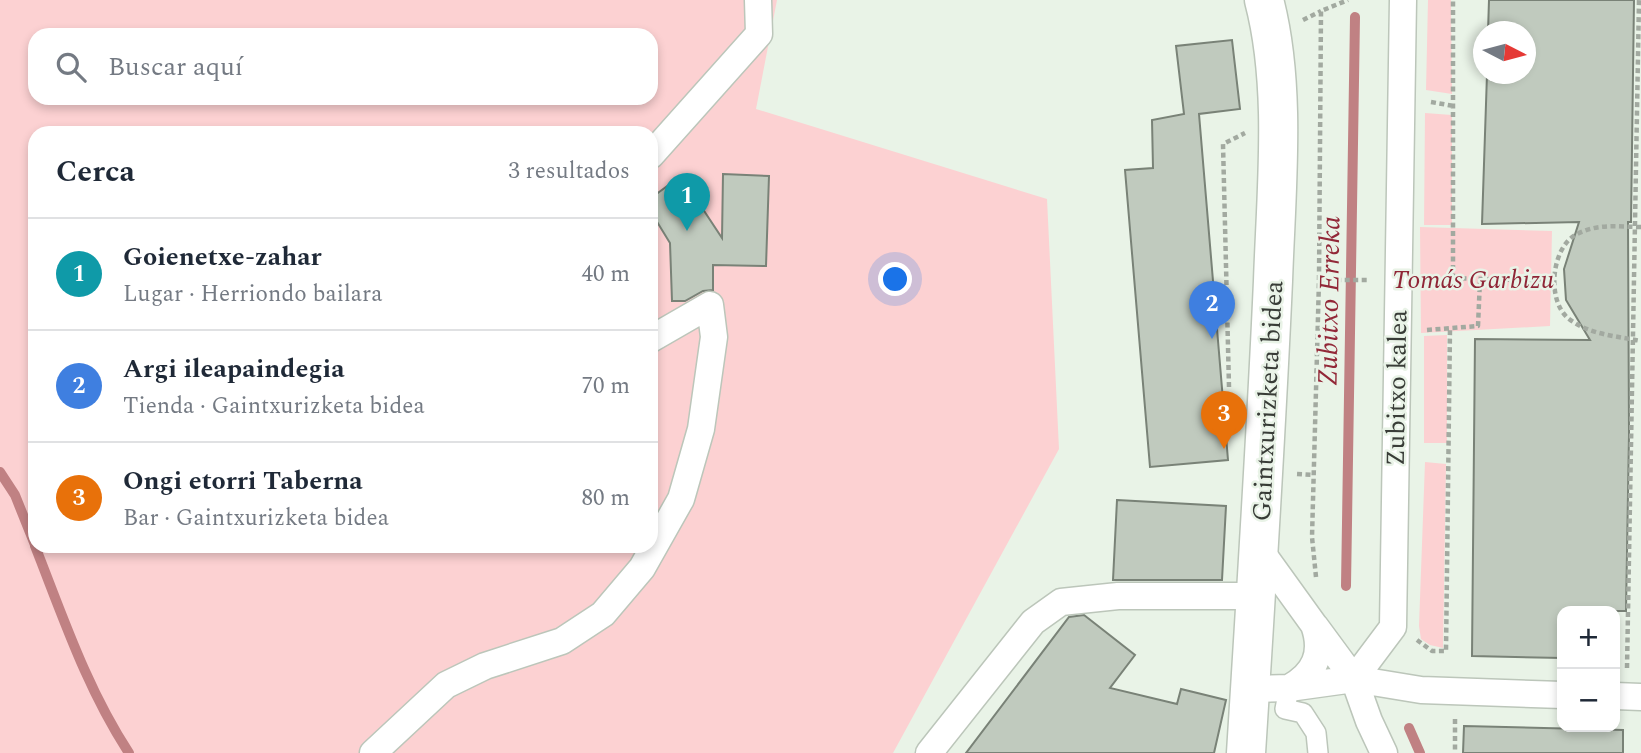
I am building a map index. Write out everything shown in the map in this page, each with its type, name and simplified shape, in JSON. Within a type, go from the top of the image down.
[{"type":"main road","points":[[1262,2],[1254,47],[1264,131]]},
{"type":"main road","points":[[1262,2],[1273,41],[1277,87],[1264,131]]},
{"type":"main road","name":"Gaintxurizketa bidea","points":[[1246,753],[1266,451],[1264,131]]},
{"type":"street","points":[[658,147],[759,34],[758,0]]},
{"type":"street","name":"Zubitxo kalea","points":[[1354,679],[1393,627],[1403,0]]},
{"type":"street","points":[[658,335],[710,305],[714,337],[701,429],[681,499],[658,540]]},
{"type":"street","points":[[1260,551],[1354,679],[1384,753]]},
{"type":"street","points":[[373,753],[446,685],[485,666],[562,641],[603,614],[642,568],[650,553]]},
{"type":"street","points":[[929,753],[1033,622],[1061,602],[1118,596],[1256,608],[1258,613],[1268,604],[1306,615]]},
{"type":"street","points":[[1306,615],[1319,649],[1310,673],[1289,688],[1285,709],[1303,713],[1316,733],[1318,753]]},
{"type":"street","points":[[1250,689],[1289,688],[1354,679],[1421,690],[1557,695]]},
{"type":"path","points":[[1319,280],[1321,11],[1348,0]]},
{"type":"path","points":[[1453,0],[1453,278]]},
{"type":"path","points":[[1633,687],[1631,339],[1639,0]]},
{"type":"path","points":[[1423,101],[1454,106]]},
{"type":"path","points":[[1230,390],[1223,144],[1264,131]]},
{"type":"path","points":[[1641,227],[1604,225],[1576,234],[1564,243],[1554,281],[1556,300],[1567,317],[1582,328],[1604,335],[1641,341]]},
{"type":"path","points":[[1421,280],[1453,278],[1554,281]]},
{"type":"path","points":[[1328,279],[1366,280]]},
{"type":"path","points":[[1421,330],[1478,326],[1480,279]]},
{"type":"path","points":[[1416,639],[1432,651],[1446,651],[1450,328]]},
{"type":"green space","points":[[0,0],[777,0],[756,109],[1047,199],[1059,449],[893,753],[0,753]]},
{"type":"green space","points":[[1428,0],[1451,0],[1452,94],[1426,90]]},
{"type":"green space","points":[[1425,113],[1452,115],[1452,225],[1424,225]]},
{"type":"green space","name":"Tomás Garbizu","points":[[1420,227],[1552,231],[1550,326],[1421,333]]},
{"type":"green space","points":[[1447,335],[1447,443],[1424,443],[1424,336]]},
{"type":"green space","points":[[1425,462],[1446,464],[1443,648],[1430,645],[1421,639],[1419,626]]},
{"type":"building","points":[[1489,0],[1634,0],[1631,222],[1628,222],[1626,611],[1620,611],[1620,606],[1557,606],[1557,658],[1472,656],[1475,339],[1590,340],[1566,300],[1564,269],[1579,222],[1482,224],[1487,84],[1536,84],[1536,21],[1488,21]]},
{"type":"building","points":[[1232,40],[1240,109],[1199,114],[1228,460],[1150,467],[1125,170],[1153,168],[1152,120],[1184,114],[1176,46]]},
{"type":"building","points":[[723,174],[769,176],[766,266],[713,265],[713,290],[703,291],[685,301],[672,301],[670,243],[658,223],[658,193],[681,176],[722,238]]},
{"type":"building","points":[[1117,500],[1226,506],[1222,580],[1113,580]]},
{"type":"building","points":[[1084,615],[1135,655],[1110,688],[1177,704],[1181,689],[1226,700],[1214,753],[966,753],[1069,617]]},
{"type":"building","points":[[1464,726],[1557,728],[1557,732],[1623,730],[1623,753],[1463,753]]},
{"type":"waterway","name":"Zubitxo Erreka","points":[[1346,586],[1355,17]]},
{"type":"waterway","points":[[0,472],[15,495],[28,528]]},
{"type":"waterway","points":[[38,553],[88,678],[129,753]]},
{"type":"waterway","name":"Zubitxo Erreka","points":[[1409,728],[1420,753]]},
{"type":"place","name":"Goienetxe-zahar","points":[[687,231]]},
{"type":"place","name":"Argi ileapaindegia","points":[[1212,339]]},
{"type":"place","name":"Ongi etorri Taberna","points":[[1224,449]]}]
